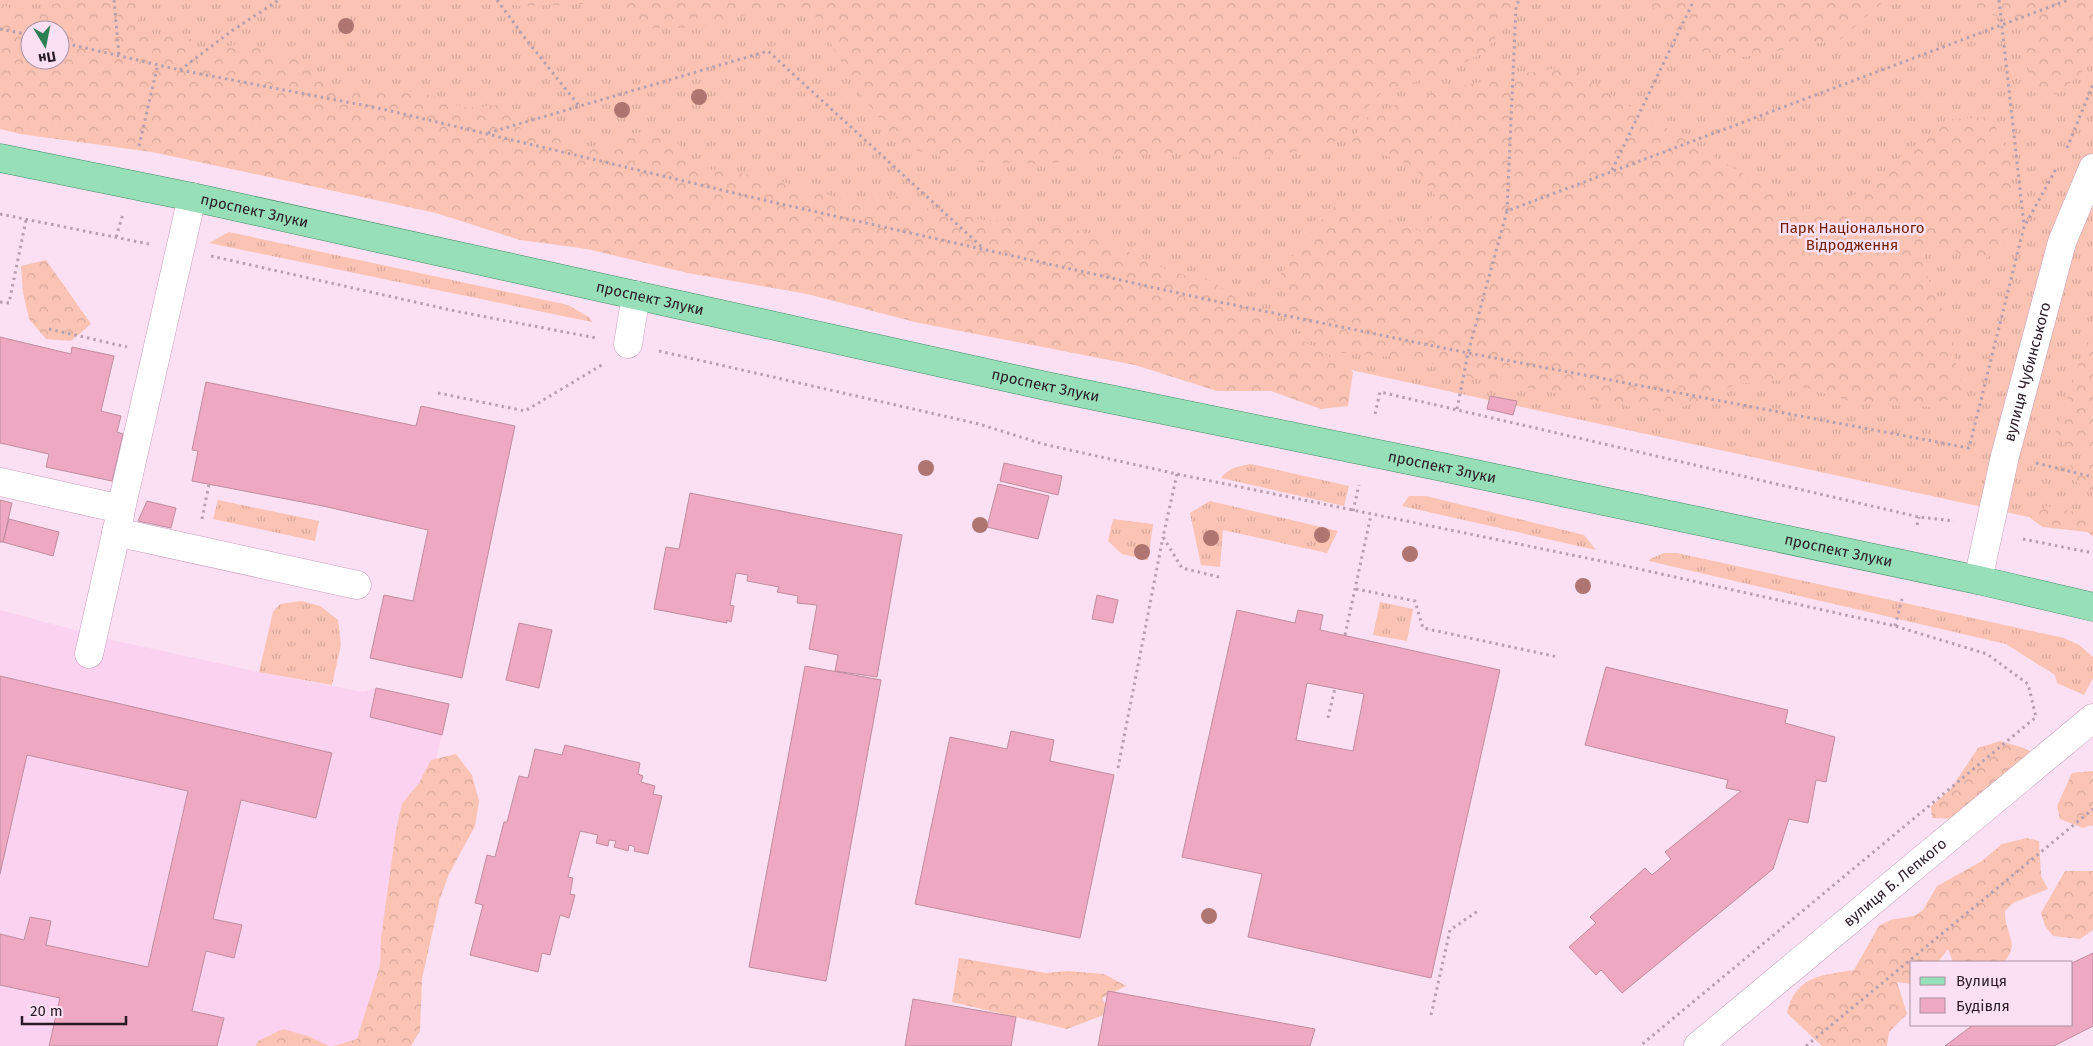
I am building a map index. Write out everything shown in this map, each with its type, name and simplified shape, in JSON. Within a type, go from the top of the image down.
[{"type":"main road","name":"проспект Злуки","points":[[0,158],[192,197],[1046,386],[1384,454],[1978,580],[2093,607]]},
{"type":"street","name":"вулиця Чубинського","points":[[1978,580],[2004,456],[2062,242],[2093,168]]},
{"type":"street","points":[[89,654],[192,197]]},
{"type":"street","points":[[620,351],[636,296]]},
{"type":"street","points":[[0,482],[119,521],[357,585]]},
{"type":"street","name":"вулиця Б. Лепкого","points":[[1698,1046],[2090,726]]},
{"type":"path","points":[[114,0],[119,55]]},
{"type":"path","points":[[180,70],[233,30],[279,0]]},
{"type":"path","points":[[498,0],[525,38],[580,107]]},
{"type":"path","points":[[1457,409],[1468,353],[1507,211],[1516,7],[1518,0]]},
{"type":"path","points":[[1611,170],[1694,0]]},
{"type":"path","points":[[1999,0],[2024,227]]},
{"type":"path","points":[[1507,211],[1611,170],[2068,0]]},
{"type":"path","points":[[0,29],[20,33]]},
{"type":"path","points":[[70,44],[180,70],[378,108],[1205,299],[1468,353],[1969,448]]},
{"type":"path","points":[[486,134],[768,51],[984,249]]},
{"type":"path","points":[[138,146],[158,64]]},
{"type":"path","points":[[116,238],[124,213]]},
{"type":"path","points":[[0,214],[116,238],[181,249],[455,311],[620,351],[979,424],[1043,444],[1177,474],[1621,565],[1895,626],[1987,654],[2028,684],[2036,717],[1640,1046]]},
{"type":"path","points":[[0,302],[9,303],[26,220]]},
{"type":"path","points":[[49,329],[157,354]]},
{"type":"path","points":[[438,393],[525,411],[620,351]]},
{"type":"path","points":[[1374,414],[1380,392],[1919,517],[1954,521]]},
{"type":"path","points":[[2033,462],[2093,478]]},
{"type":"path","points":[[1118,768],[1163,536],[1177,474]]},
{"type":"path","points":[[204,512],[210,484]]},
{"type":"path","points":[[1353,511],[1359,485]]},
{"type":"path","points":[[1345,635],[1371,514]]},
{"type":"path","points":[[1918,525],[1919,517]]},
{"type":"path","points":[[1163,536],[1182,568],[1223,578]]},
{"type":"path","points":[[2023,539],[2093,553]]},
{"type":"path","points":[[1356,590],[1415,601],[1423,628],[1558,657]]},
{"type":"path","points":[[1895,626],[1902,599]]},
{"type":"path","points":[[1328,718],[1335,688]]},
{"type":"path","points":[[1806,1046],[2093,809]]},
{"type":"path","points":[[1431,1015],[1450,930],[1478,911]]},
{"type":"shaded area","points":[[0,610],[112,640],[259,672],[363,692],[376,688],[449,704],[368,1046],[0,1046]]},
{"type":"green space","name":"Парк Національного Відродження","points":[[0,0],[2093,0],[2093,531],[0,77]]},
{"type":"green space","points":[[0,0],[16,12],[38,12],[63,0],[141,0],[136,38],[167,34],[189,35],[198,57],[225,47],[251,43],[267,52],[294,56],[310,71],[337,87],[357,91],[382,92],[394,90],[423,93],[467,108],[509,104],[523,133],[549,136],[601,150],[621,134],[648,132],[675,140],[693,162],[712,170],[769,178],[849,201],[900,196],[933,211],[984,220],[1025,222],[1084,231],[1172,272],[1212,281],[1271,325],[1311,345],[1353,372],[1348,406],[1321,409],[1271,391],[1217,391],[1135,365],[919,323],[807,294],[688,273],[587,249],[520,240],[436,213],[152,152],[20,134],[0,129]]},
{"type":"green space","points":[[511,0],[1519,0],[1486,52],[1439,75],[1382,92],[1337,141],[1263,159],[1158,152],[1042,164],[958,161],[902,147],[857,90],[813,12],[764,10],[696,28],[644,28],[616,3],[517,6]]},
{"type":"green space","points":[[1647,0],[1885,0],[1841,39],[1745,57],[1687,50]]},
{"type":"green space","points":[[1958,0],[2093,0],[2093,54],[2082,72],[2058,94],[2035,93],[2024,53],[2026,24],[1989,14]]},
{"type":"green space","points":[[1570,66],[1614,97],[1811,214],[1883,182],[1901,155],[1952,119],[1991,117],[2013,166],[2007,244],[1977,265],[1952,249],[1929,244],[1922,263],[1938,303],[1953,326],[1954,354],[1963,393],[1932,407],[1861,404],[1778,380],[1737,384],[1666,413],[1471,378],[1420,359],[1331,352],[1291,325],[1281,274],[1303,240],[1336,205],[1375,215],[1420,231],[1442,206],[1415,167],[1350,141],[1373,113],[1421,96],[1506,76]]},
{"type":"green space","points":[[229,232],[568,305],[589,317],[592,322],[209,243]]},
{"type":"green space","points":[[46,260],[91,324],[71,341],[46,339],[29,319],[23,293],[21,266]]},
{"type":"green space","points":[[2093,338],[2093,447],[2066,449],[2056,431],[2083,351]]},
{"type":"green space","points":[[2093,459],[2093,490],[2083,490],[2067,471],[2074,460]]},
{"type":"green space","points":[[1251,464],[1349,486],[1344,506],[1221,478],[1230,470]]},
{"type":"green space","points":[[1409,496],[1426,496],[1584,535],[1596,550],[1402,506]]},
{"type":"green space","points":[[218,500],[319,521],[315,541],[213,519]]},
{"type":"green space","points":[[1210,501],[1338,531],[1327,553],[1223,530],[1220,567],[1201,565],[1190,513]]},
{"type":"green space","points":[[2047,506],[2093,516],[2093,536],[2087,532],[2043,527],[2030,518]]},
{"type":"green space","points":[[1113,519],[1153,524],[1148,560],[1122,554],[1108,541]]},
{"type":"green space","points":[[1664,553],[1677,553],[2064,638],[2079,645],[2093,657],[2093,678],[2084,695],[2057,683],[2055,675],[2006,644],[1649,561]]},
{"type":"green space","points":[[301,601],[320,606],[338,620],[341,645],[332,685],[259,672],[273,612],[280,604]]},
{"type":"green space","points":[[1380,602],[1413,609],[1407,641],[1373,635]]},
{"type":"green space","points":[[2000,741],[2024,748],[2033,753],[1956,819],[1932,818],[1931,806],[1950,790],[1978,748]]},
{"type":"green space","points":[[456,754],[472,775],[479,801],[475,826],[449,874],[440,898],[422,979],[420,1031],[411,1046],[334,1046],[357,1039],[380,966],[381,938],[396,830],[402,804],[419,783],[431,760]]},
{"type":"green space","points":[[2093,771],[2093,825],[2083,828],[2060,819],[2057,806],[2072,773]]},
{"type":"green space","points":[[2027,838],[2039,841],[2041,876],[2048,889],[2013,903],[2005,911],[2005,919],[2012,943],[2009,955],[2005,961],[1953,961],[1948,949],[1939,961],[1910,961],[1910,984],[1897,982],[1907,1014],[1889,1032],[1887,1046],[1822,1046],[1787,1013],[1796,991],[1803,984],[1821,976],[1854,970],[1879,926],[1890,920],[1914,916],[1923,910],[1937,886],[1982,861],[2002,844]]},
{"type":"green space","points":[[2065,871],[2093,871],[2093,930],[2080,939],[2053,936],[2045,926],[2041,913]]},
{"type":"green space","points":[[959,958],[1046,973],[1067,971],[1104,974],[1126,986],[1102,998],[1109,1013],[1067,1029],[952,1002]]},
{"type":"green space","points":[[283,1029],[308,1036],[329,1046],[256,1046],[258,1041]]},
{"type":"building","points":[[0,337],[71,354],[72,347],[114,356],[101,411],[121,416],[117,432],[123,434],[112,481],[46,467],[49,454],[0,443]]},
{"type":"building","points":[[206,382],[416,426],[421,406],[515,426],[462,678],[370,658],[384,595],[413,601],[428,530],[323,506],[192,481],[198,451],[192,450]]},
{"type":"building","points":[[1490,396],[1517,401],[1513,415],[1487,409]]},
{"type":"building","points":[[1004,463],[1062,476],[1058,495],[1000,481]]},
{"type":"building","points":[[998,484],[1049,496],[1038,539],[987,527]]},
{"type":"building","points":[[690,493],[902,535],[877,677],[835,671],[838,655],[809,649],[817,605],[797,603],[798,596],[777,592],[779,587],[747,581],[748,575],[736,573],[730,605],[734,606],[731,622],[727,620],[727,623],[654,609],[666,547],[679,549]]},
{"type":"building","points":[[0,500],[12,503],[3,542],[0,542]]},
{"type":"building","points":[[147,501],[176,508],[171,528],[138,521]]},
{"type":"building","points":[[9,519],[59,532],[53,556],[3,542]]},
{"type":"building","points":[[1097,595],[1118,600],[1113,623],[1092,619]]},
{"type":"building","points":[[1237,610],[1295,623],[1298,610],[1323,615],[1320,630],[1500,670],[1431,978],[1248,937],[1262,874],[1182,857]],"holes":[[[1307,683],[1364,694],[1353,751],[1296,740]]]},
{"type":"building","points":[[519,623],[552,630],[539,688],[506,680]]},
{"type":"building","points":[[805,666],[881,680],[826,981],[749,967]]},
{"type":"building","points":[[1606,667],[1788,710],[1785,723],[1835,737],[1826,782],[1816,780],[1808,823],[1789,819],[1773,869],[1622,993],[1601,970],[1596,975],[1569,947],[1596,923],[1590,917],[1645,868],[1652,875],[1671,859],[1665,852],[1741,791],[1726,788],[1728,780],[1585,745]]},
{"type":"building","points":[[0,676],[332,753],[316,818],[241,800],[213,919],[242,925],[234,958],[206,951],[192,1011],[224,1018],[217,1046],[49,1046],[60,998],[0,985],[0,934],[24,940],[30,917],[51,921],[46,945],[148,967],[188,791],[27,755],[0,874]]},
{"type":"building","points":[[376,688],[449,704],[442,735],[370,717]]},
{"type":"building","points":[[1011,731],[1054,740],[1050,761],[1114,775],[1080,938],[915,904],[950,737],[1007,749]]},
{"type":"building","points":[[565,745],[640,763],[638,774],[643,776],[641,782],[655,786],[653,794],[662,796],[648,854],[634,851],[635,847],[629,845],[628,851],[614,847],[616,841],[609,840],[608,846],[596,843],[598,835],[580,831],[568,877],[573,878],[570,894],[575,895],[569,918],[560,915],[550,955],[542,953],[538,972],[470,955],[483,905],[475,903],[487,855],[495,857],[504,822],[507,822],[519,776],[528,778],[535,749],[562,755]]},
{"type":"building","points":[[2093,953],[2093,1026],[2054,1046],[1945,1046],[1972,1026],[2073,1026],[2073,963]]},
{"type":"building","points":[[1108,991],[1315,1029],[1310,1046],[1098,1046]]},
{"type":"building","points":[[913,999],[1016,1017],[1011,1046],[905,1046]]}]
